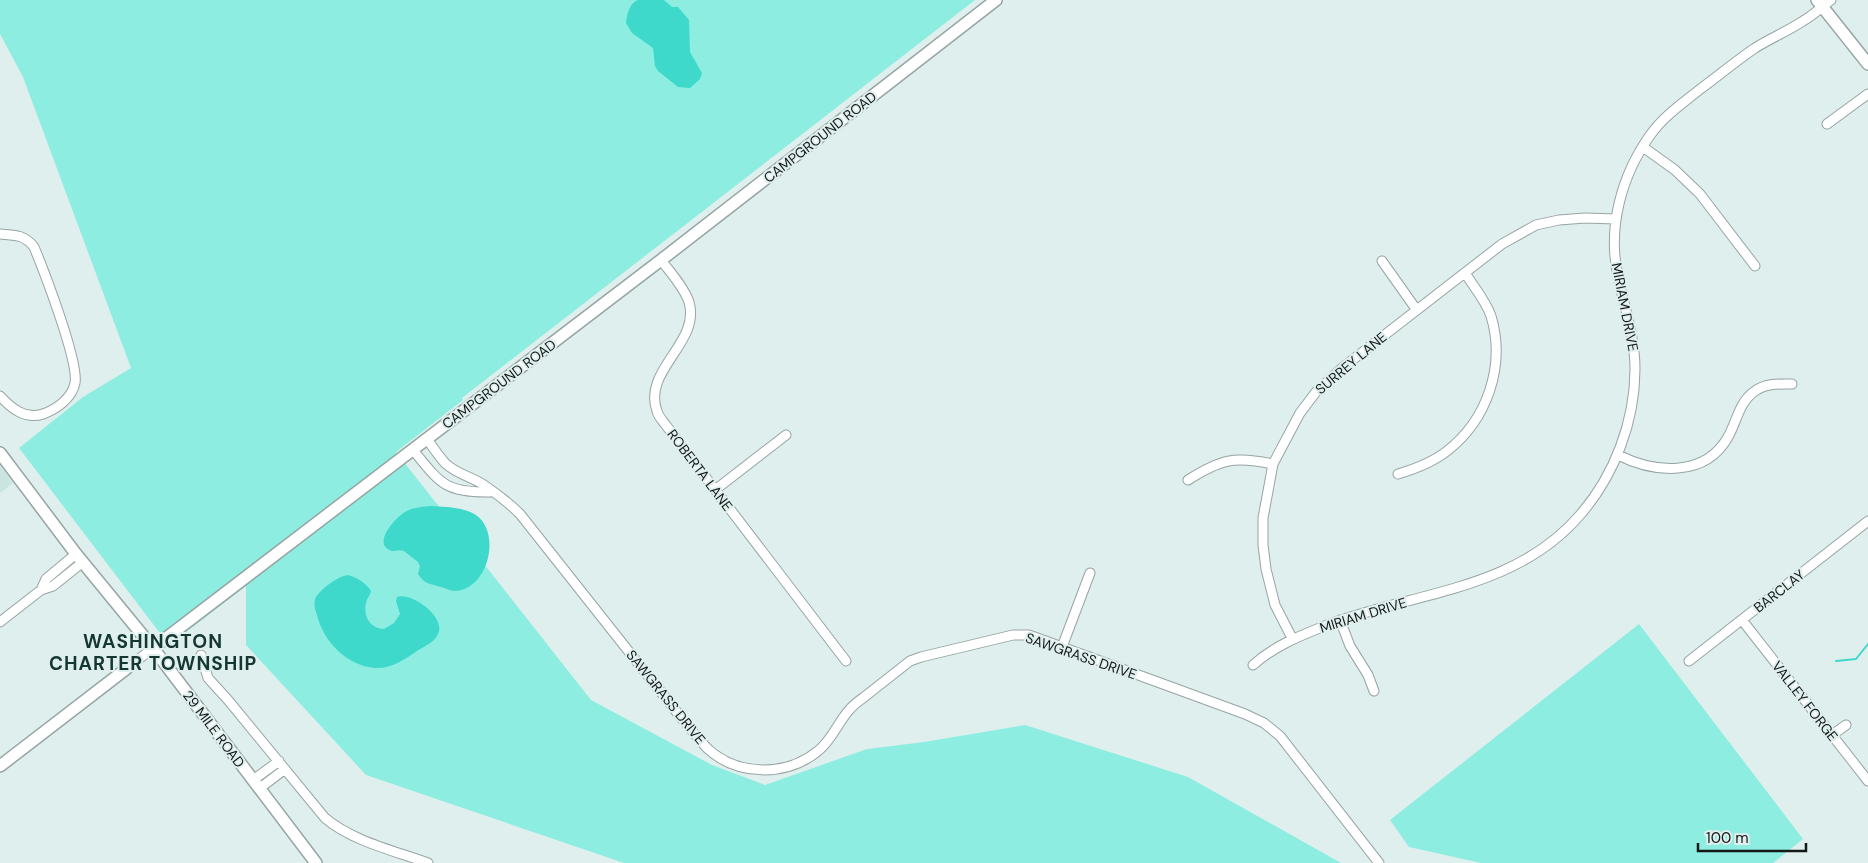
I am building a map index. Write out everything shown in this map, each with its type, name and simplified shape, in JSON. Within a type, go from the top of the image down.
[{"type":"street","name":"CAMPGROUND ROAD","points":[[0,766],[661,260],[996,0]]},
{"type":"street","points":[[1823,2],[1868,64]]},
{"type":"street","name":"MIRIAM DRIVE","points":[[1252,665],[1292,638],[1340,620],[1468,584],[1512,568],[1547,546],[1580,514],[1597,491],[1618,454],[1631,410],[1635,368],[1632,334],[1615,256],[1616,219],[1629,172],[1643,147],[1660,123],[1680,105],[1754,49],[1805,20],[1823,2]]},
{"type":"street","points":[[1828,124],[1868,94]]},
{"type":"street","points":[[1643,147],[1675,170],[1700,194],[1755,266]]},
{"type":"street","name":"SURREY LANE","points":[[1292,638],[1276,605],[1266,569],[1263,545],[1263,518],[1273,464],[1300,413],[1316,392],[1342,368],[1416,309],[1502,244],[1536,226],[1560,220],[1585,218],[1616,219]]},
{"type":"street","points":[[0,234],[19,235],[26,238],[34,247],[68,343],[76,372],[75,385],[67,399],[52,410],[40,415],[22,414],[10,408],[0,396]]},
{"type":"street","name":"ROBERTA LANE","points":[[661,260],[688,299],[691,317],[682,342],[662,373],[657,386],[654,399],[657,412],[846,661]]},
{"type":"street","points":[[1382,261],[1416,309]]},
{"type":"street","points":[[1398,474],[1418,468],[1446,452],[1475,421],[1489,395],[1494,378],[1496,358],[1495,335],[1490,315],[1465,273]]},
{"type":"street","points":[[1618,454],[1635,463],[1656,468],[1677,468],[1707,460],[1717,452],[1728,437],[1746,400],[1755,390],[1768,384],[1792,384]]},
{"type":"street","points":[[715,490],[786,435]]},
{"type":"street","name":"SAWGRASS DRIVE","points":[[427,439],[445,463],[506,500],[520,514],[683,720],[708,749],[738,767],[773,770],[792,766],[805,760],[823,746],[850,709],[910,661],[1013,635],[1029,635],[1245,714],[1264,723],[1280,736],[1379,863]]},
{"type":"street","name":"SAWGRASS DRIVE","points":[[412,450],[445,485],[469,492],[490,492]]},
{"type":"street","name":"29 MILE ROAD","points":[[0,453],[80,558],[153,648],[316,863]]},
{"type":"street","points":[[1188,480],[1209,467],[1236,459],[1273,464]]},
{"type":"street","points":[[452,488],[460,473]]},
{"type":"street","name":"BARCLAY","points":[[1689,661],[1868,521]]},
{"type":"street","points":[[0,622],[40,590],[53,586],[80,558]]},
{"type":"street","points":[[1062,647],[1090,573]]},
{"type":"street","points":[[1340,620],[1350,646],[1368,674],[1374,690]]},
{"type":"street","name":"VALLEY FORGE","points":[[1742,620],[1868,781]]},
{"type":"street","points":[[201,655],[208,678],[325,818],[336,827],[351,835],[428,863]]},
{"type":"street","points":[[1832,735],[1846,725]]},
{"type":"street","points":[[256,784],[278,761]]},
{"type":"street","points":[[256,784],[285,769]]},
{"type":"shaded area","points":[[0,466],[13,483],[0,493]]},
{"type":"green space","points":[[0,0],[975,0],[462,398],[463,400],[396,452],[591,700],[712,765],[765,785],[867,749],[924,742],[1025,725],[1188,777],[1341,863],[624,863],[366,775],[246,645],[246,586],[169,645],[19,448],[83,397],[131,368],[23,77],[0,34]]},
{"type":"green space","points":[[1639,624],[1803,839],[1773,863],[1481,863],[1409,847],[1390,820]]},
{"type":"water","points":[[638,0],[664,0],[672,7],[678,7],[689,20],[690,52],[702,73],[700,79],[690,88],[678,87],[658,71],[655,66],[653,48],[632,33],[626,23],[631,6]]},
{"type":"water","points":[[431,506],[466,510],[476,515],[484,523],[488,534],[488,559],[476,581],[466,588],[453,591],[425,582],[418,574],[420,566],[418,562],[404,551],[392,551],[386,548],[384,537],[397,518],[407,511]]},
{"type":"water","points":[[347,575],[361,581],[371,591],[365,608],[371,624],[384,629],[394,623],[400,614],[396,601],[397,597],[403,596],[425,606],[436,618],[439,631],[436,638],[403,660],[387,667],[375,668],[365,666],[355,663],[346,657],[331,643],[325,634],[320,625],[314,603],[316,597],[334,580]]},
{"type":"waterway","points":[[1836,661],[1856,659],[1868,644]]},
{"type":"district","name":"WASHINGTON CHARTER TOWNSHIP","points":[[153,652]]}]
